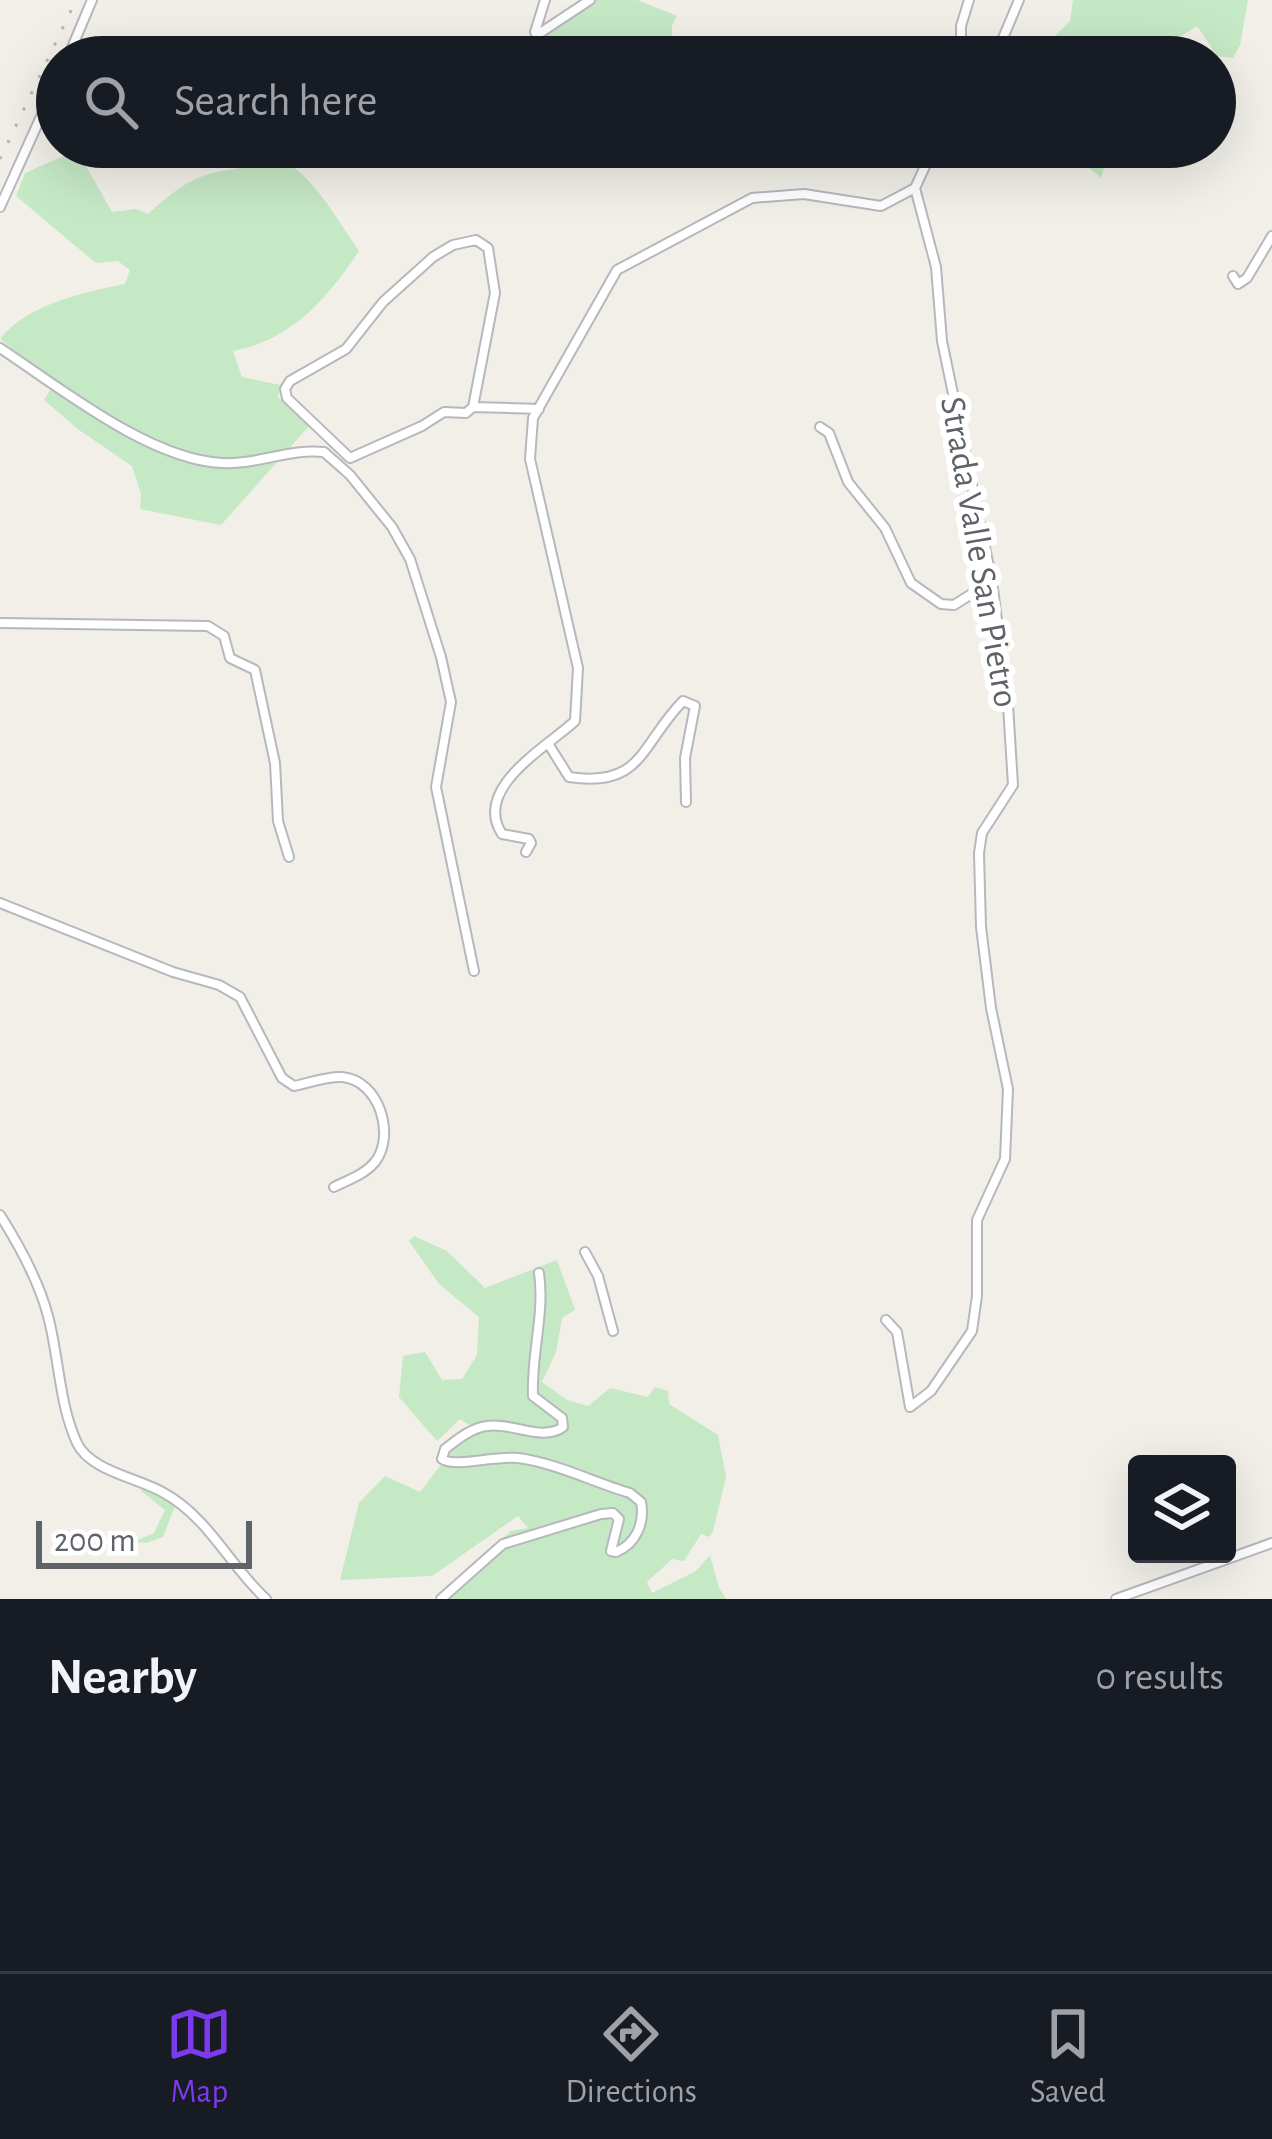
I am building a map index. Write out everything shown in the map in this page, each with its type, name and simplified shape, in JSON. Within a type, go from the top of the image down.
[{"type":"street","points":[[77,36],[92,0]]},
{"type":"street","points":[[545,0],[537,35],[590,0]]},
{"type":"street","points":[[961,36],[969,0]]},
{"type":"street","points":[[1003,36],[1018,0]]},
{"type":"street","points":[[0,207],[36,127]]},
{"type":"street","points":[[526,853],[532,843],[529,839],[502,834],[497,828],[497,800],[512,775],[575,721],[578,668],[530,459],[533,418],[617,270],[752,198],[804,194],[881,206],[915,188],[924,168]]},
{"type":"street","name":"Strada Valle San Pietro","points":[[886,1320],[897,1331],[910,1407],[931,1391],[972,1331],[977,1220],[1005,1159],[1008,1089],[982,927],[979,853],[982,832],[1012,784],[1008,705],[992,581],[942,341],[936,267],[915,188]]},
{"type":"street","points":[[1233,276],[1238,284],[1247,278],[1272,236]]},
{"type":"street","points":[[470,240],[488,248],[495,284],[473,407],[466,413],[444,412],[353,458],[341,454],[287,398],[286,386],[346,349],[383,302],[433,257],[470,240]]},
{"type":"street","points":[[0,348],[76,400],[179,453],[223,463],[324,452],[376,504],[410,559],[451,701],[437,776],[438,798],[475,971]]},
{"type":"street","points":[[473,407],[539,410]]},
{"type":"street","points":[[820,427],[829,433],[848,482],[885,529],[910,583],[941,604],[954,605],[992,581]]},
{"type":"street","points":[[349,474],[353,458]]},
{"type":"street","points":[[0,623],[208,626],[224,636],[230,658],[255,670],[275,763],[278,821],[289,857]]},
{"type":"street","points":[[549,745],[569,777],[599,781],[638,764],[662,722],[683,701],[695,706],[686,758],[686,802]]},
{"type":"street","points":[[0,903],[240,997],[282,1078],[294,1086],[343,1077],[367,1089],[383,1120],[386,1142],[363,1173],[334,1187]]},
{"type":"street","points":[[0,1215],[47,1311],[65,1406],[79,1448],[98,1464],[166,1493],[201,1518],[234,1568],[266,1599]]},
{"type":"street","points":[[585,1252],[598,1276],[613,1331]]},
{"type":"street","points":[[441,1599],[495,1550],[514,1540],[614,1513],[620,1520],[610,1544],[613,1552],[628,1546],[640,1527],[641,1502],[630,1492],[518,1458],[485,1457],[452,1464],[442,1459],[445,1449],[482,1426],[552,1433],[563,1427],[562,1418],[533,1396],[533,1353],[541,1306],[539,1273]]},
{"type":"street","points":[[1116,1599],[1272,1543]]},
{"type":"green space","points":[[579,0],[638,0],[677,16],[672,36],[533,36]]},
{"type":"green space","points":[[1073,0],[1248,0],[1236,52],[1236,36],[1204,36],[1197,26],[1181,36],[1055,36],[1070,21]]},
{"type":"green space","points":[[36,168],[87,168],[112,212],[136,209],[148,214],[195,179],[220,171],[295,168],[359,251],[306,315],[273,337],[233,351],[242,377],[280,385],[278,397],[310,425],[221,525],[140,509],[141,494],[132,466],[44,400],[55,382],[0,339],[40,309],[125,284],[130,270],[118,261],[96,263],[16,196],[25,173]]},
{"type":"green space","points":[[414,1236],[447,1251],[485,1288],[557,1260],[575,1310],[562,1318],[556,1352],[542,1382],[567,1400],[588,1406],[610,1388],[648,1397],[655,1387],[668,1391],[669,1404],[718,1435],[726,1477],[713,1531],[709,1537],[701,1534],[684,1561],[672,1559],[647,1582],[652,1593],[696,1571],[710,1555],[726,1599],[443,1599],[444,1589],[511,1531],[528,1528],[518,1516],[432,1576],[340,1580],[359,1503],[385,1476],[420,1492],[471,1426],[460,1419],[437,1441],[399,1397],[403,1356],[425,1352],[442,1380],[462,1379],[477,1355],[479,1317],[439,1284],[409,1241]]},
{"type":"green space","points":[[143,1488],[175,1506],[163,1537],[146,1543],[133,1542],[154,1533],[165,1510]]},
{"type":"railway","points":[[59,36],[76,0]]},
{"type":"railway","points":[[0,159],[36,84]]}]
